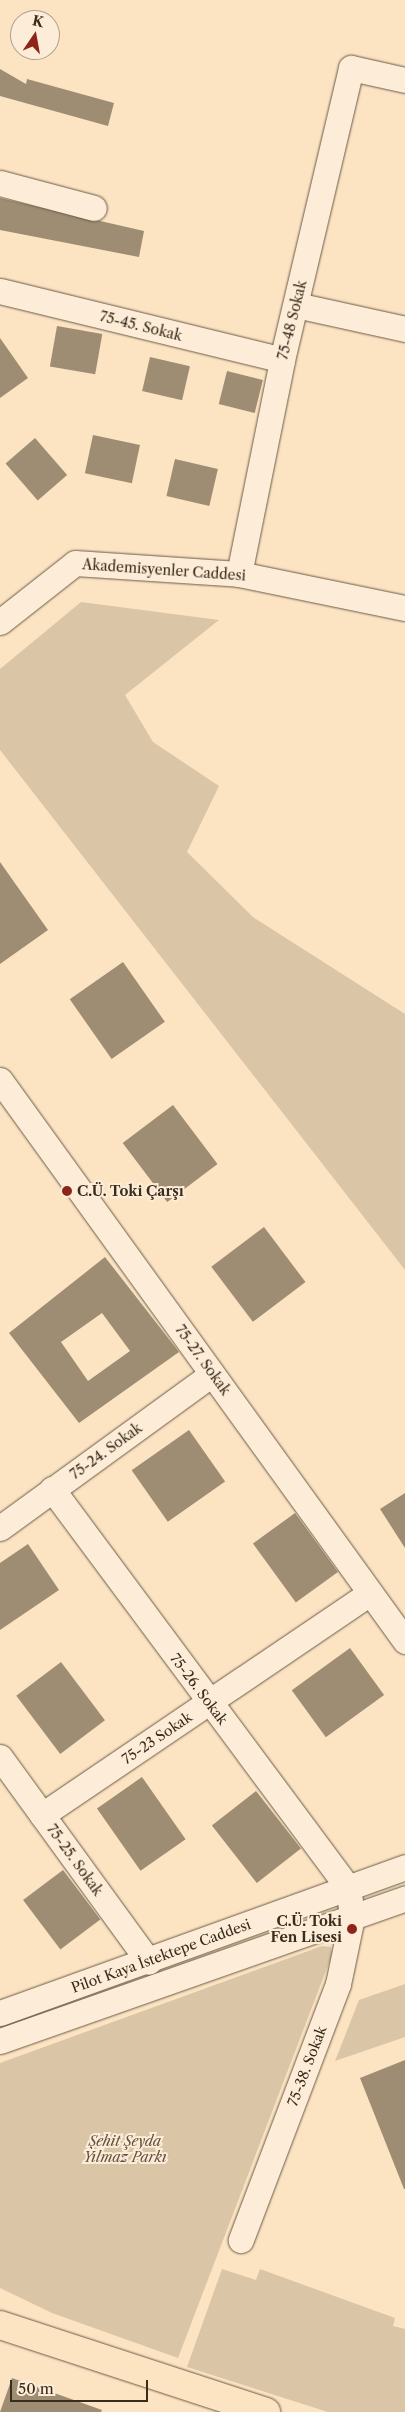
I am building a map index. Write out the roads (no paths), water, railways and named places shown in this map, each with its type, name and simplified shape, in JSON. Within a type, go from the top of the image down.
[{"type":"main road","points":[[0,2308],[81,2349]]},
{"type":"main road","points":[[0,2325],[81,2349],[266,2412]]},
{"type":"street","name":"75-48 Sokak","points":[[239,574],[282,360],[351,68],[405,80]]},
{"type":"street","points":[[0,183],[94,208]]},
{"type":"street","name":"75-45. Sokak","points":[[3,295],[282,360]]},
{"type":"street","points":[[296,305],[405,329]]},
{"type":"street","name":"Akademisyenler Caddesi","points":[[0,622],[76,564],[239,574],[405,608]]},
{"type":"street","name":"75-27. Sokak","points":[[1,1084],[405,1641]]},
{"type":"street","name":"75-24. Sokak","points":[[0,1528],[212,1374]]},
{"type":"street","name":"75-26. Sokak","points":[[52,1489],[348,1887]]},
{"type":"street","name":"75-23 Sokak","points":[[42,1815],[370,1593]]},
{"type":"street","name":"75-25. Sokak","points":[[0,1758],[150,1962]]},
{"type":"street","name":"Pilot Kaya İstektepe Caddesi","points":[[0,2013],[150,1962],[405,1867]]},
{"type":"street","name":"75-38. Sokak","points":[[241,2240],[338,1984],[352,1917],[348,1887]]},
{"type":"street","name":"Pilot Kaya İstektepe Caddesi","points":[[0,2041],[405,1898]]},
{"type":"place","name":"C.Ü. Toki Çarşı","points":[[67,1191]]},
{"type":"place","name":"C.Ü. Toki Fen Lisesi","points":[[352,1929]]},
{"type":"park label","name":"Şehit Şeyda Yılmaz Parkı","points":[[125,2150]]}]
